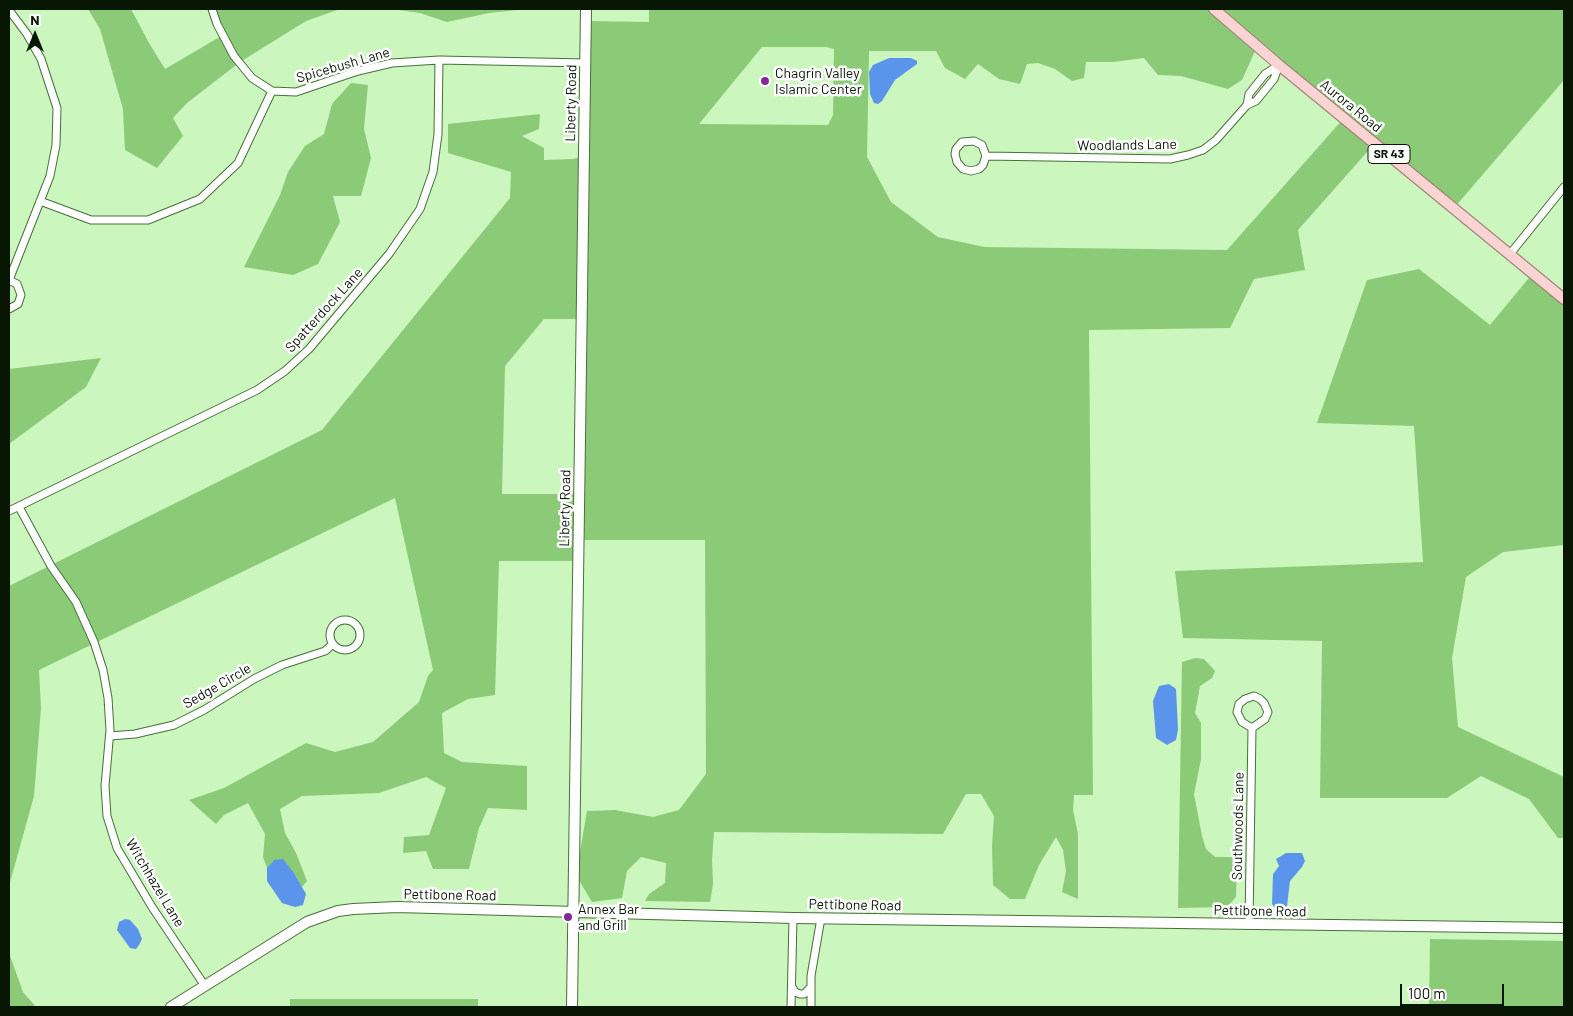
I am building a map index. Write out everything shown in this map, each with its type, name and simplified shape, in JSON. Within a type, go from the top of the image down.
[{"type":"main road","name":"Aurora Road","points":[[1214,9],[1279,65],[1564,299]]},
{"type":"street","points":[[40,201],[91,220],[148,220],[200,199],[238,163],[272,91],[252,78],[234,56],[217,24],[212,9]]},
{"type":"street","name":"Liberty Road","points":[[572,1007],[586,9]]},
{"type":"street","points":[[9,10],[27,34],[41,59],[57,108],[56,145],[50,176],[9,280],[17,284],[21,295],[18,304],[9,309]]},
{"type":"street","name":"Spicebush Lane","points":[[272,91],[296,92],[358,71],[392,63],[439,60],[586,63]]},
{"type":"street","name":"Spatterdock Lane","points":[[9,511],[257,390],[285,371],[309,349],[389,254],[420,209],[433,172],[438,134],[439,60]]},
{"type":"street","name":"Woodlands Lane","points":[[986,156],[1170,159],[1203,150],[1216,140],[1247,104],[1256,101],[1274,79],[1279,65]]},
{"type":"street","points":[[974,140],[982,145],[986,156],[983,165],[971,171],[963,169],[956,162],[955,154],[956,149],[962,142],[974,140]]},
{"type":"street","points":[[1510,254],[1564,187]]},
{"type":"street","name":"Witchhazel Lane","points":[[19,506],[50,566],[76,602],[94,642],[103,670],[108,698],[110,736],[105,786],[108,816],[117,848],[152,907],[205,986]]},
{"type":"street","points":[[342,620],[356,625],[360,631],[357,645],[353,649],[345,651],[337,649],[333,644],[330,634],[335,624],[342,620]]},
{"type":"street","name":"Sedge Circle","points":[[110,736],[135,734],[174,725],[204,710],[254,678],[282,665],[326,651],[333,644]]},
{"type":"street","points":[[1254,696],[1260,698],[1268,712],[1265,719],[1252,728],[1242,722],[1237,712],[1239,704],[1245,699],[1254,696]]},
{"type":"street","name":"Southwoods Lane","points":[[1249,924],[1252,728]]},
{"type":"street","name":"Pettibone Road","points":[[171,1007],[300,926],[318,918],[353,909],[397,907],[793,918],[1564,928]]},
{"type":"street","points":[[791,1007],[793,918]]},
{"type":"street","points":[[811,1007],[811,976],[821,918]]},
{"type":"street","points":[[791,986],[795,992],[800,994],[804,994],[811,987]]},
{"type":"green space","points":[[88,9],[131,9],[165,69],[223,35],[212,9],[340,9],[306,21],[240,62],[187,103],[173,118],[183,136],[157,168],[125,150],[123,109],[100,29]]},
{"type":"green space","points":[[392,9],[527,9],[489,13],[447,22],[420,13]]},
{"type":"green space","points":[[649,9],[1564,9],[1564,80],[1454,208],[1375,143],[1298,230],[1305,270],[1254,279],[1230,328],[1089,330],[1093,795],[1074,795],[1073,810],[1078,834],[1078,899],[1062,892],[1066,871],[1063,850],[1056,837],[1039,865],[1025,899],[1010,899],[993,885],[992,846],[994,816],[981,794],[966,794],[943,834],[714,832],[713,884],[710,902],[645,901],[649,894],[665,883],[666,863],[641,857],[627,871],[622,898],[592,902],[580,882],[578,864],[587,811],[615,810],[653,817],[679,810],[706,774],[705,540],[579,540],[578,561],[499,561],[495,695],[468,699],[442,713],[444,753],[462,762],[527,766],[527,810],[488,808],[479,828],[469,869],[433,869],[426,851],[403,853],[404,837],[429,835],[446,788],[426,777],[379,793],[302,796],[280,809],[285,833],[296,853],[307,881],[302,887],[294,873],[274,860],[267,868],[263,857],[265,834],[248,803],[224,815],[216,824],[189,800],[224,788],[306,743],[335,752],[373,742],[419,702],[428,676],[433,670],[395,498],[39,670],[41,708],[34,796],[9,886],[9,586],[322,430],[510,198],[511,172],[448,153],[448,124],[540,114],[539,129],[522,136],[544,148],[544,160],[573,159],[584,156],[586,21],[649,22]],"holes":[[[1224,24],[1344,118],[1227,250],[984,247],[938,237],[891,202],[867,157],[869,51],[936,51],[945,68],[965,79],[978,64],[999,79],[1020,84],[1027,64],[1038,63],[1055,69],[1072,81],[1084,78],[1086,62],[1113,62],[1144,58],[1158,75],[1181,76],[1228,89],[1242,80],[1255,51]],[[762,47],[826,47],[834,49],[833,115],[828,125],[699,124]],[[544,319],[582,319],[579,494],[502,494],[505,366]]]},
{"type":"green space","points":[[351,83],[368,85],[364,129],[371,158],[361,196],[333,196],[340,222],[318,264],[293,275],[244,267],[280,195],[288,172],[305,146],[324,134],[332,104]]},
{"type":"green space","points":[[1419,269],[1490,325],[1533,273],[1564,299],[1564,545],[1503,552],[1466,577],[1452,658],[1458,727],[1564,777],[1564,838],[1558,838],[1529,799],[1481,776],[1447,798],[1320,798],[1322,641],[1183,638],[1175,571],[1423,562],[1414,426],[1317,423],[1367,280]]},
{"type":"green space","points":[[101,358],[86,387],[9,444],[9,369]]},
{"type":"green space","points":[[1195,658],[1204,659],[1215,671],[1212,678],[1200,686],[1195,713],[1201,723],[1201,759],[1194,794],[1206,849],[1215,857],[1237,857],[1236,897],[1227,907],[1178,908],[1182,662]]},
{"type":"green space","points":[[1430,939],[1564,941],[1564,1007],[1429,1007]]},
{"type":"green space","points":[[9,953],[23,992],[36,1007],[9,1007]]},
{"type":"green space","points":[[290,999],[478,999],[478,1007],[290,1007]]},
{"type":"water","points":[[889,58],[911,58],[917,61],[917,64],[895,80],[882,101],[878,104],[874,103],[870,94],[869,72],[873,65]]},
{"type":"water","points":[[1169,684],[1176,689],[1178,730],[1176,740],[1167,745],[1156,738],[1153,701],[1159,686]]},
{"type":"water","points":[[1286,853],[1302,853],[1305,861],[1290,881],[1287,906],[1281,910],[1275,908],[1272,904],[1273,874],[1279,866],[1276,859]]},
{"type":"water","points":[[283,859],[294,873],[306,894],[303,905],[295,907],[282,903],[267,881],[267,868],[274,860]]},
{"type":"water","points":[[125,919],[130,920],[138,929],[142,939],[136,949],[130,948],[117,930],[119,922]]},
{"type":"place","name":"Chagrin Valley Islamic Center","points":[[765,81]]},
{"type":"place","name":"Annex Bar and Grill","points":[[568,917]]}]
